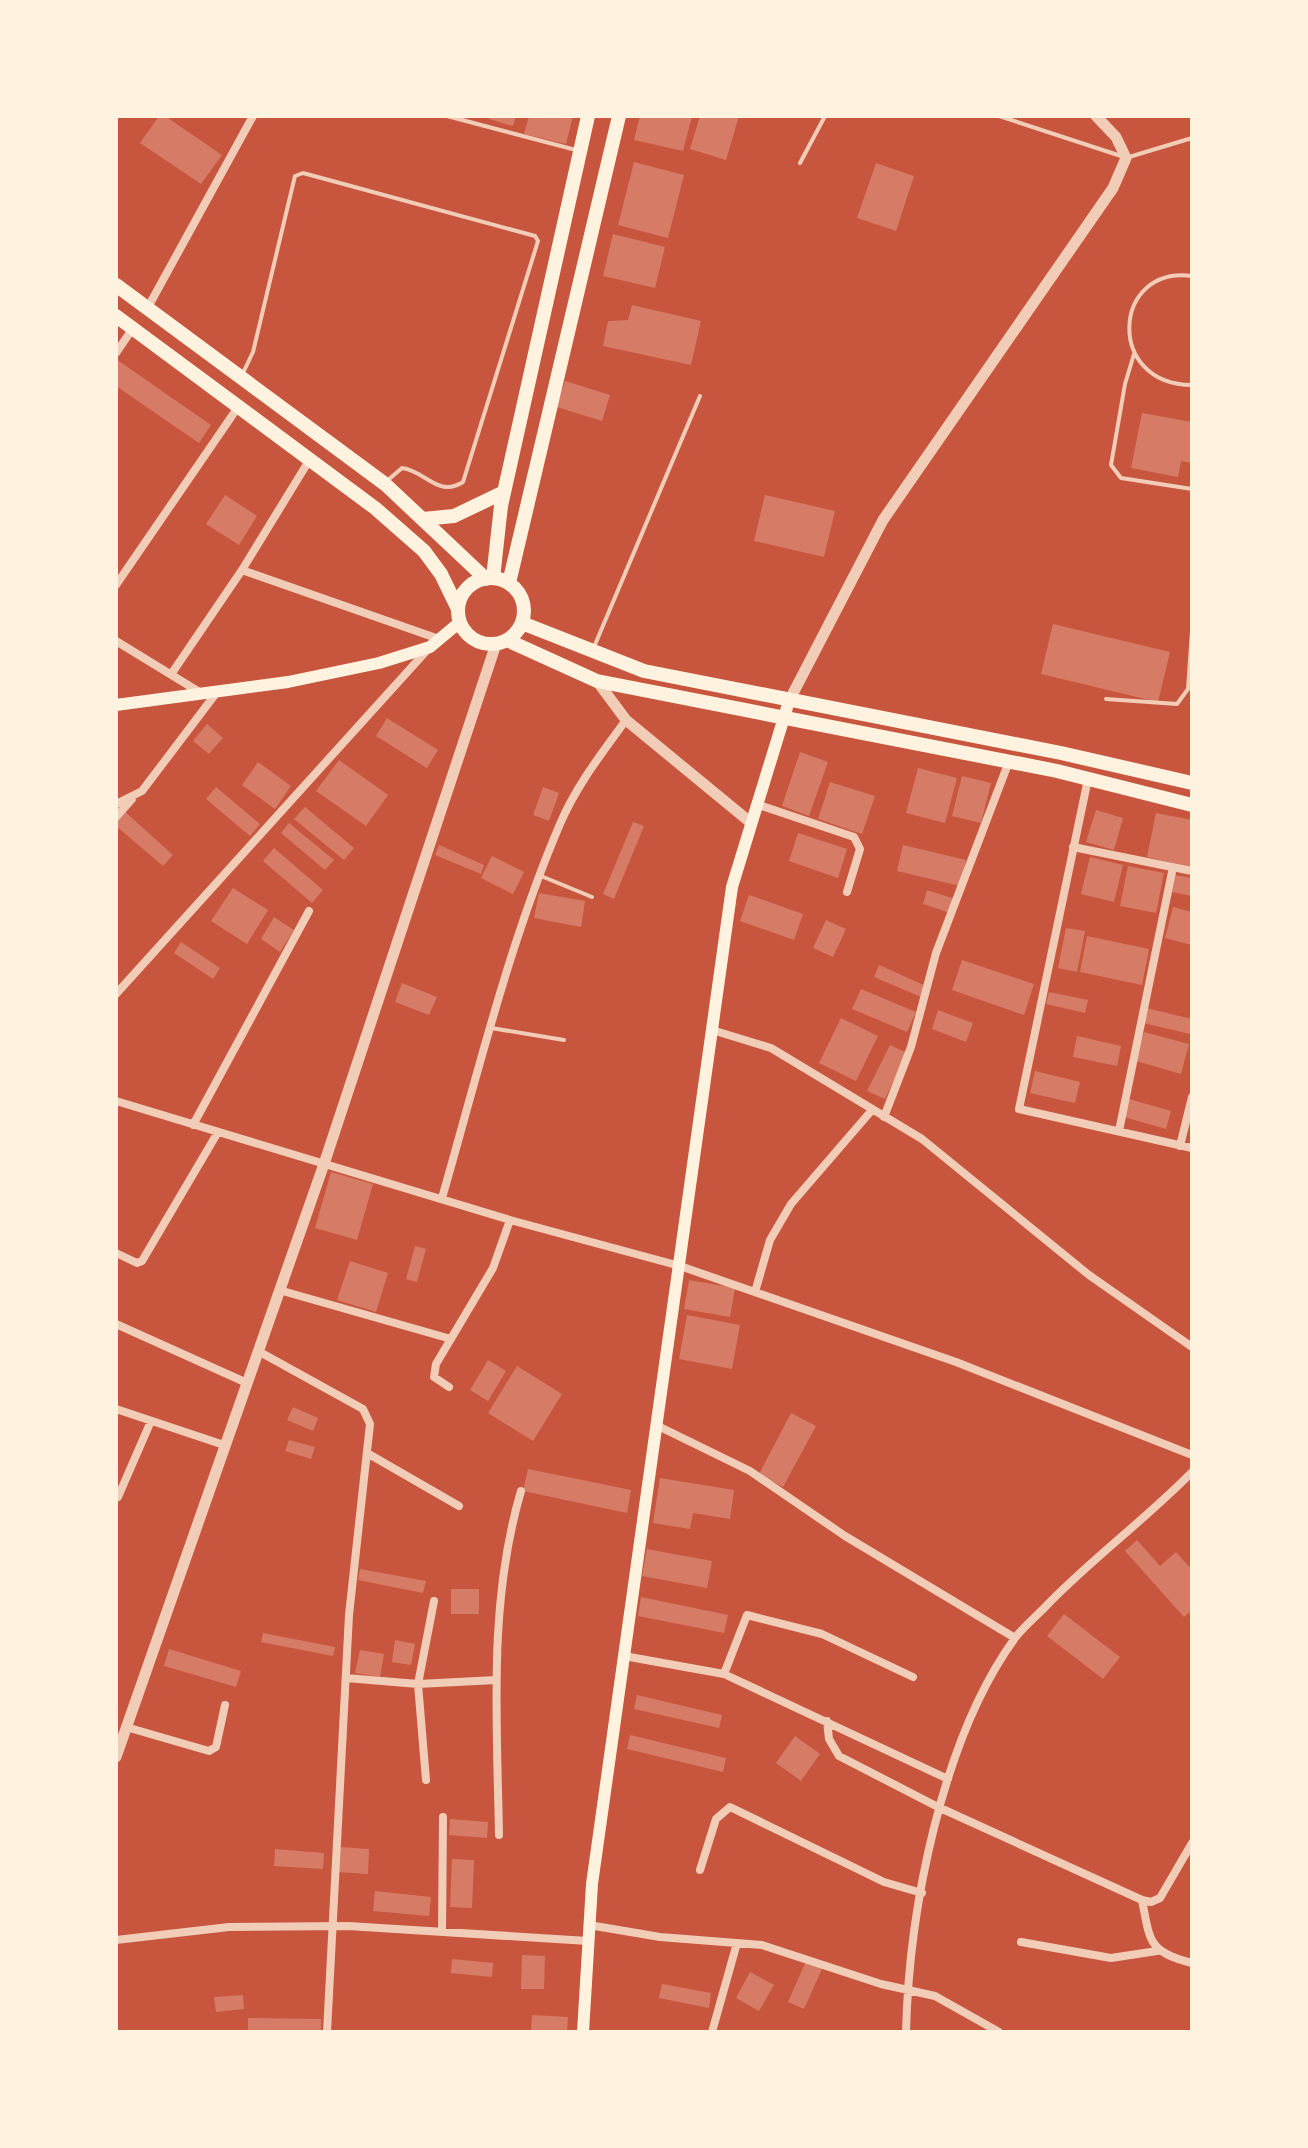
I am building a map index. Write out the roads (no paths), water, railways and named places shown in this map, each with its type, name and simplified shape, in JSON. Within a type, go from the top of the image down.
[{"type":"main road","points":[[490,579],[504,492],[588,116]]},
{"type":"main road","points":[[509,583],[619,116]]},
{"type":"main road","points":[[116,285],[385,484],[490,579],[509,583],[523,601],[522,623],[502,642]]},
{"type":"main road","points":[[116,316],[310,458],[424,551],[441,574],[459,616],[474,640],[502,642],[597,681],[1088,779],[1192,805]]},
{"type":"main road","points":[[423,519],[454,516],[504,492]]},
{"type":"main road","points":[[116,705],[318,676],[379,663],[434,643],[459,616],[467,589],[490,579]]},
{"type":"main road","points":[[522,623],[644,671],[1061,753],[1192,783]]},
{"type":"main road","points":[[583,2032],[589,1925],[624,1656],[732,887],[789,701]]},
{"type":"street","points":[[147,309],[253,116]]},
{"type":"street","points":[[789,701],[883,520],[1113,188],[1126,158],[1116,137],[1096,116]]},
{"type":"street","points":[[116,353],[133,328]]},
{"type":"street","points":[[116,585],[238,407]]},
{"type":"street","points":[[172,673],[242,570],[310,458]]},
{"type":"street","points":[[116,994],[434,643],[242,570]]},
{"type":"street","points":[[116,641],[201,693]]},
{"type":"street","points":[[116,1757],[324,1164],[502,642]]},
{"type":"street","points":[[597,681],[626,720],[750,822]]},
{"type":"street","points":[[116,804],[142,791],[217,691]]},
{"type":"street","points":[[442,1198],[491,1028],[561,822],[595,762],[626,720]]},
{"type":"street","points":[[884,1117],[911,1047],[936,953],[1008,764]]},
{"type":"street","points":[[1088,779],[1019,1109],[1192,1148]]},
{"type":"street","points":[[116,817],[132,798]]},
{"type":"street","points":[[756,804],[854,837],[860,849],[847,892]]},
{"type":"street","points":[[1073,847],[1192,871]]},
{"type":"street","points":[[1119,1131],[1173,867]]},
{"type":"street","points":[[193,1125],[309,911]]},
{"type":"street","points":[[712,1030],[771,1048],[922,1139],[1089,1275],[1192,1347]]},
{"type":"street","points":[[1180,1146],[1192,1097]]},
{"type":"street","points":[[116,1101],[510,1220],[680,1266],[956,1362],[1192,1455]]},
{"type":"street","points":[[755,1292],[770,1240],[791,1204],[872,1110]]},
{"type":"street","points":[[116,1253],[137,1263],[142,1261],[218,1132]]},
{"type":"street","points":[[449,1387],[433,1373],[493,1268],[510,1220]]},
{"type":"street","points":[[279,1290],[451,1339]]},
{"type":"street","points":[[116,1324],[247,1383]]},
{"type":"street","points":[[258,1351],[363,1409],[370,1424],[349,1615],[327,2032]]},
{"type":"street","points":[[116,1409],[224,1445]]},
{"type":"street","points":[[118,1497],[151,1421]]},
{"type":"street","points":[[658,1426],[750,1471],[845,1536],[1015,1638]]},
{"type":"street","points":[[367,1453],[459,1506]]},
{"type":"street","points":[[906,2032],[907,1990],[938,1807],[974,1712],[1015,1638],[1072,1579],[1192,1472]]},
{"type":"street","points":[[499,1835],[496,1680],[501,1574],[521,1491]]},
{"type":"street","points":[[426,1780],[418,1684],[434,1601]]},
{"type":"street","points":[[724,1674],[742,1619],[747,1615],[822,1634],[913,1677]]},
{"type":"street","points":[[624,1656],[724,1674],[948,1779]]},
{"type":"street","points":[[346,1678],[418,1684],[496,1680]]},
{"type":"street","points":[[126,1727],[209,1751],[216,1747],[225,1705]]},
{"type":"street","points":[[827,1721],[829,1739],[839,1756],[938,1807],[1142,1900],[1151,1902],[1160,1898],[1192,1843]]},
{"type":"street","points":[[700,1870],[716,1819],[730,1807],[884,1882],[922,1893]]},
{"type":"street","points":[[442,1931],[443,1817]]},
{"type":"street","points":[[1142,1900],[1150,1940],[1157,1951]]},
{"type":"street","points":[[589,1925],[660,1937],[762,1945],[935,1996],[999,2032]]},
{"type":"street","points":[[116,1940],[229,1927],[334,1926],[588,1941]]},
{"type":"street","points":[[1021,1942],[1111,1958],[1157,1951],[1192,1963]]},
{"type":"street","points":[[712,2032],[737,1943]]},
{"type":"lane","points":[[447,116],[580,151]]},
{"type":"lane","points":[[800,163],[825,116]]},
{"type":"lane","points":[[999,116],[1126,158],[1192,138]]},
{"type":"lane","points":[[240,379],[253,352],[295,176],[303,173],[535,236],[538,241],[463,482],[453,488],[443,488],[402,468],[385,484]]},
{"type":"lane","points":[[1192,276],[1177,274],[1144,290],[1129,317],[1128,337],[1141,366],[1164,382],[1192,385]]},
{"type":"lane","points":[[1134,354],[1111,465],[1114,472],[1121,478],[1192,489]]},
{"type":"lane","points":[[592,653],[700,396]]},
{"type":"lane","points":[[1106,699],[1177,704],[1188,689],[1192,631]]},
{"type":"lane","points":[[541,876],[592,897]]},
{"type":"lane","points":[[491,1028],[564,1040]]}]
